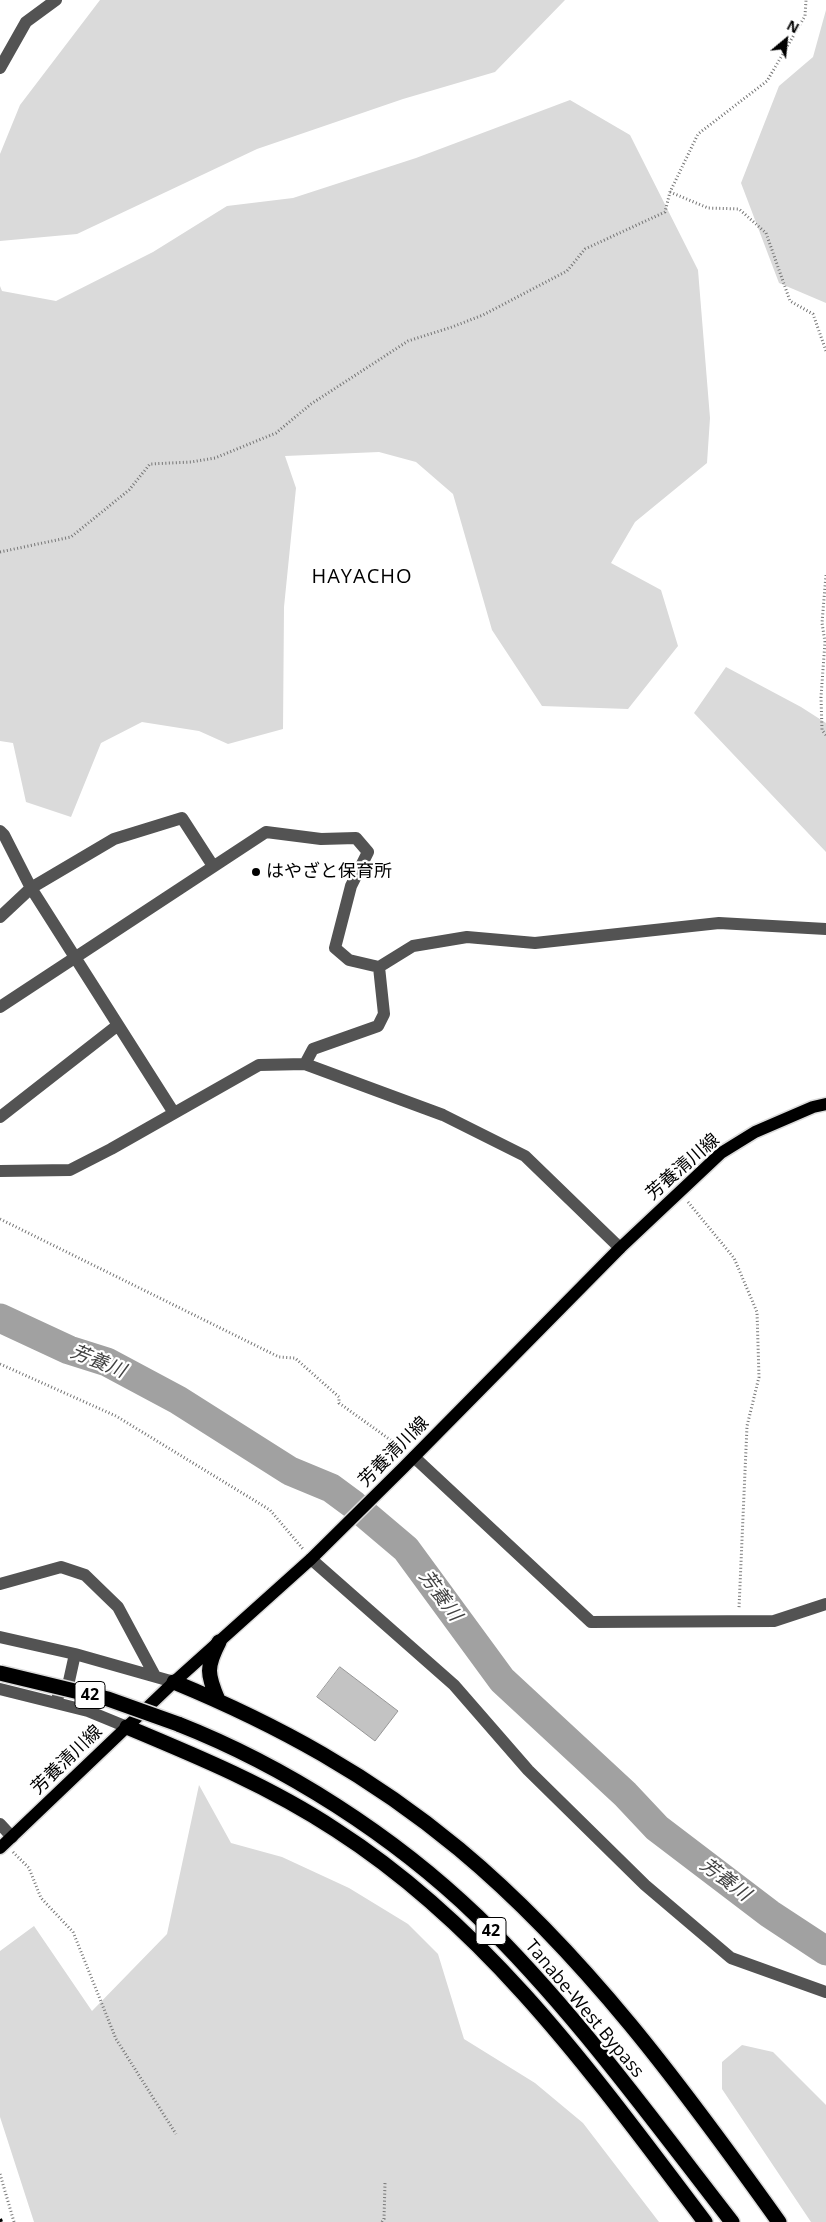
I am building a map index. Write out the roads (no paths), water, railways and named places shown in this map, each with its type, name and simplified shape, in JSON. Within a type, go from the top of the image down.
[{"type":"highway","points":[[218,1700],[208,1673],[209,1661],[219,1642]]},
{"type":"highway","name":"Tanabe-West Bypass","points":[[0,1672],[108,1700],[216,1739],[344,1812],[444,1886],[477,1916],[569,2016],[732,2222]]},
{"type":"highway","points":[[174,1682],[278,1728],[375,1786],[458,1848],[505,1890],[605,1995],[666,2068],[779,2222]]},
{"type":"highway","points":[[127,1727],[222,1766],[290,1802],[337,1830],[425,1895],[470,1936],[522,1990],[620,2110],[704,2222]]},
{"type":"main road","name":"芳養清川線","points":[[6,1843],[174,1682],[316,1554],[620,1248],[721,1153],[755,1132],[813,1107],[826,1104]]},
{"type":"street","points":[[0,68],[26,22],[56,0]]},
{"type":"street","points":[[0,917],[31,888],[114,839],[182,818],[213,866]]},
{"type":"street","points":[[0,832],[31,888],[174,1113]]},
{"type":"street","points":[[0,1007],[74,956],[266,832],[321,839],[356,838],[368,852],[351,886],[335,948],[349,960],[379,967],[413,946],[467,937],[535,943],[719,923],[826,930]]},
{"type":"street","points":[[305,1064],[312,1049],[378,1026],[384,1014],[379,967]]},
{"type":"street","points":[[0,1117],[118,1025]]},
{"type":"street","points":[[0,1172],[70,1170],[259,1065],[305,1064],[443,1115],[525,1156],[620,1248]]},
{"type":"street","points":[[414,1457],[590,1622],[774,1621],[826,1604]]},
{"type":"street","points":[[316,1554],[454,1685],[528,1770],[646,1885],[731,1958],[818,1987],[826,1992]]},
{"type":"street","points":[[0,1584],[61,1567],[85,1575],[118,1607],[156,1676]]},
{"type":"street","points":[[0,1637],[75,1654],[174,1682]]},
{"type":"street","points":[[54,1702],[69,1681],[75,1654]]},
{"type":"street","points":[[0,1689],[88,1711],[127,1727]]},
{"type":"street","points":[[0,1824],[6,1843]]},
{"type":"waterway","name":"芳養川","points":[[0,1318],[69,1350],[107,1362],[178,1400],[290,1471],[331,1488],[354,1505],[406,1549],[502,1680],[625,1794],[657,1828],[770,1914],[826,1951]]},
{"type":"place","name":"はやざと保育所","points":[[256,872]]},
{"type":"district","name":"HAYACHO","points":[[362,577]]}]
